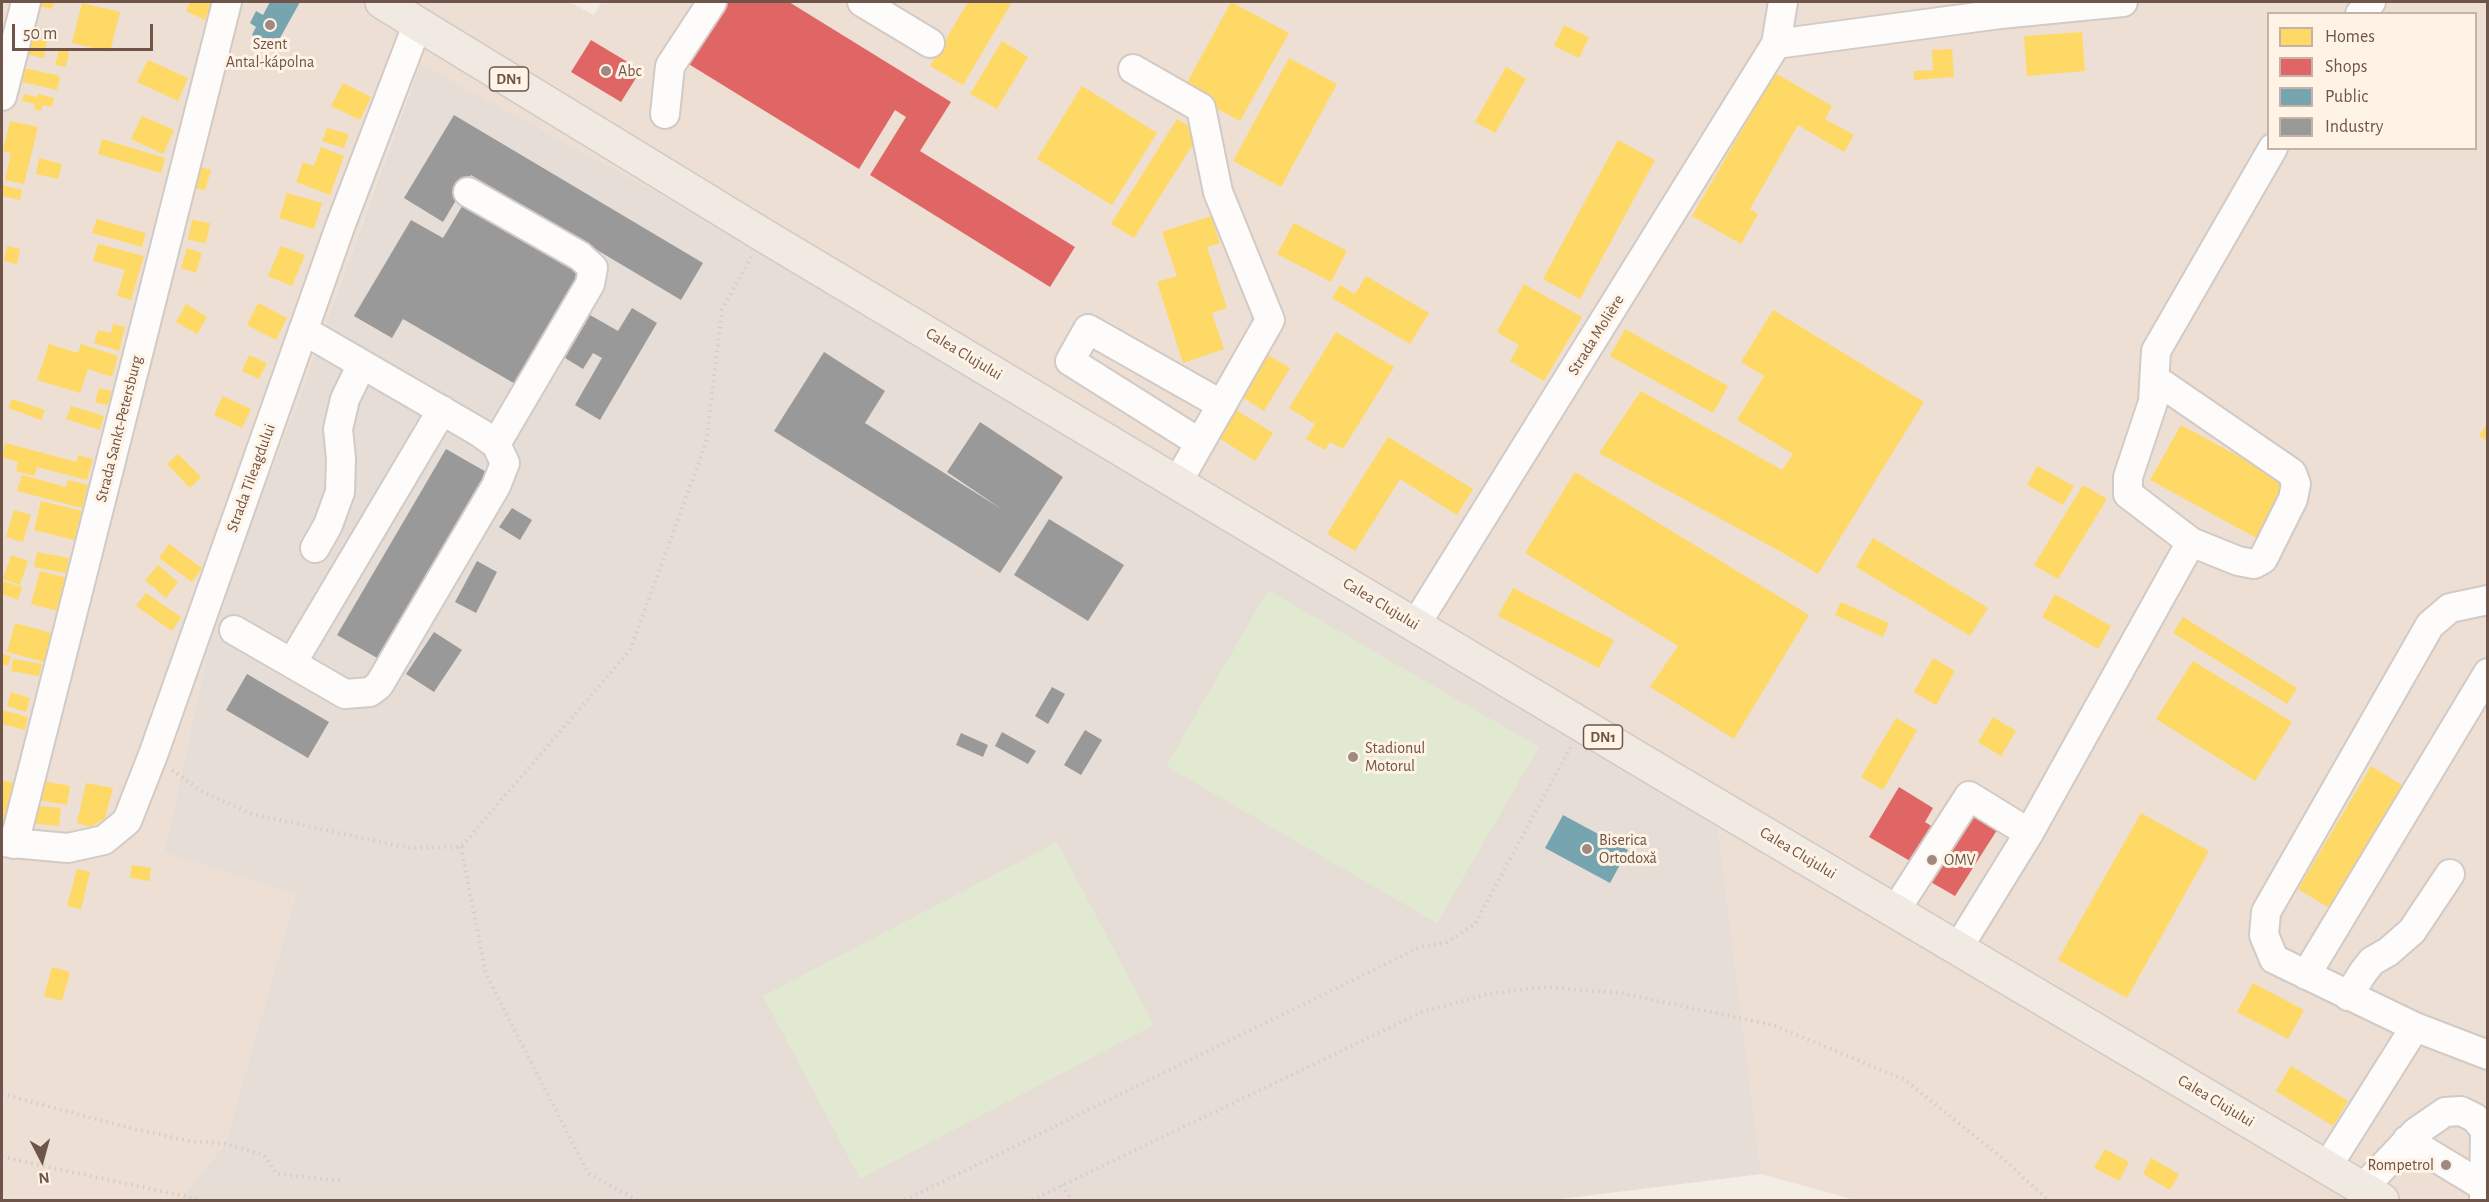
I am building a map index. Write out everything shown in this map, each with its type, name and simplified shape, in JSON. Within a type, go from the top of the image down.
[{"type":"main road","name":"Calea Clujului","points":[[382,2],[763,235],[2372,1195]]},
{"type":"street","points":[[2,96],[26,2]]},
{"type":"street","name":"Strada Sankt-Petersburg","points":[[8,843],[227,2]]},
{"type":"street","points":[[665,114],[670,66],[712,2]]},
{"type":"street","points":[[862,2],[930,43]]},
{"type":"street","name":"Strada Molière","points":[[1416,624],[1776,44],[1783,2]]},
{"type":"street","points":[[1776,44],[2001,8],[2123,2]]},
{"type":"street","name":"Strada Tileagdului","points":[[8,843],[68,848],[104,840],[127,821],[153,755],[341,224],[418,23]]},
{"type":"street","points":[[1133,69],[1201,108],[1218,192],[1270,320],[1178,483]]},
{"type":"street","points":[[2154,379],[2292,473],[2296,484],[2293,499],[2263,559],[2254,564],[2238,561],[2191,542],[2128,494],[2128,477],[2153,402],[2154,379],[2156,351],[2272,150]]},
{"type":"street","points":[[468,192],[580,256],[592,268],[590,284],[496,444]]},
{"type":"street","points":[[1200,443],[1070,361],[1088,329],[1222,405]]},
{"type":"street","points":[[234,630],[345,694],[370,692],[380,685],[496,486],[506,463],[496,444],[442,410],[303,330]]},
{"type":"street","points":[[315,548],[328,525],[340,492],[341,459],[338,429],[345,399],[362,364]]},
{"type":"street","points":[[292,663],[442,410]]},
{"type":"street","points":[[1958,948],[2029,833],[2191,542]]},
{"type":"street","points":[[2487,600],[2450,608],[2430,625],[2266,912],[2264,935],[2274,958],[2415,1027],[2487,1055]]},
{"type":"street","points":[[2306,975],[2487,673]]},
{"type":"street","points":[[1895,911],[1969,796],[2029,833]]},
{"type":"street","points":[[2348,996],[2372,962],[2388,952],[2412,931],[2450,874]]},
{"type":"street","points":[[2327,1167],[2415,1027]]},
{"type":"street","points":[[2372,1195],[2407,1140],[2445,1112],[2460,1111],[2475,1118],[2485,1130],[2483,1193]]},
{"type":"street","points":[[2407,1140],[2483,1193]]},
{"type":"path","points":[[153,755],[201,792],[252,814],[408,848],[461,847],[630,650],[706,443],[722,310],[763,235]]},
{"type":"path","points":[[905,1200],[1420,947],[1447,942],[1475,924],[1582,724]]},
{"type":"path","points":[[461,847],[486,974],[588,1173],[637,1200]]},
{"type":"path","points":[[1032,1200],[1422,1012],[1488,994],[1543,987],[1620,993],[1773,1025],[1905,1080],[2002,1158],[2048,1200]]},
{"type":"path","points":[[2,1094],[126,1127],[189,1141],[225,1144],[264,1155],[277,1174],[342,1180]]},
{"type":"path","points":[[2,1157],[202,1200]]},
{"type":"path","points":[[1062,1185],[1071,1200]]},
{"type":"shaded area","points":[[2,2],[569,2],[594,15],[602,2],[2487,2],[2487,1200],[1855,1200],[1761,1174],[1717,822],[419,65],[297,404],[218,606],[164,851],[296,894],[225,1144],[179,1200],[2,1200]]},
{"type":"shaded area","points":[[420,64],[1137,454],[1717,822],[1761,1174],[1553,1200],[179,1200],[225,1144],[296,894],[164,852],[218,606],[297,404]]},
{"type":"green space","name":"Stadionul Motorul","points":[[1268,590],[1539,747],[1437,923],[1166,766]]},
{"type":"green space","points":[[1057,842],[1154,1025],[860,1179],[763,996]]},
{"type":"building: Homes","points":[[34,2],[54,2],[52,9],[33,5]]},
{"type":"building: Homes","points":[[190,2],[213,2],[205,20],[186,11]]},
{"type":"building: Homes","points":[[968,2],[1012,2],[963,85],[930,66]]},
{"type":"building: Homes","points":[[1231,2],[1289,33],[1240,121],[1183,90]]},
{"type":"building: Homes","points":[[82,3],[120,12],[110,52],[72,43]]},
{"type":"building: Homes","points":[[1564,25],[1589,37],[1579,58],[1554,46]]},
{"type":"building: Homes","points":[[2082,32],[2085,71],[2027,76],[2024,36]]},
{"type":"building: Homes","points":[[29,37],[47,41],[44,58],[25,54]]},
{"type":"building: Homes","points":[[1002,41],[1028,57],[997,109],[970,94]]},
{"type":"building: Homes","points":[[59,49],[69,51],[66,67],[55,65]]},
{"type":"building: Homes","points":[[1952,49],[1954,77],[1914,80],[1914,71],[1933,70],[1932,50]]},
{"type":"building: Homes","points":[[1289,58],[1337,84],[1281,187],[1233,161]]},
{"type":"building: Homes","points":[[148,60],[188,78],[178,101],[137,82]]},
{"type":"building: Homes","points":[[1506,67],[1526,79],[1495,133],[1475,122]]},
{"type":"building: Homes","points":[[25,68],[60,76],[57,90],[22,82]]},
{"type":"building: Homes","points":[[1775,73],[1832,106],[1825,119],[1854,135],[1844,152],[1798,125],[1750,209],[1758,214],[1741,244],[1692,216]]},
{"type":"building: Homes","points":[[343,83],[371,97],[360,120],[331,106]]},
{"type":"building: Homes","points":[[1082,86],[1157,133],[1112,205],[1037,159]]},
{"type":"building: Homes","points":[[24,94],[37,97],[38,94],[54,98],[52,107],[43,105],[41,111],[34,109],[35,104],[22,101]]},
{"type":"building: Homes","points":[[142,116],[174,130],[163,154],[131,139]]},
{"type":"building: Homes","points":[[1177,119],[1200,133],[1134,238],[1111,224]]},
{"type":"building: Homes","points":[[10,121],[38,127],[24,184],[5,180],[11,153],[3,151]]},
{"type":"building: Homes","points":[[327,128],[349,134],[344,148],[322,141]]},
{"type":"building: Homes","points":[[102,139],[165,158],[161,173],[98,154]]},
{"type":"building: Homes","points":[[1618,140],[1655,160],[1580,299],[1543,279]]},
{"type":"building: Homes","points":[[321,147],[344,156],[330,195],[296,182],[303,162],[314,166]]},
{"type":"building: Homes","points":[[39,158],[62,164],[58,179],[36,174]]},
{"type":"building: Homes","points":[[200,167],[211,170],[205,190],[194,188]]},
{"type":"building: Homes","points":[[2,185],[22,190],[20,200],[2,196]]},
{"type":"building: Homes","points":[[287,193],[322,203],[314,229],[279,218]]},
{"type":"building: Homes","points":[[1211,216],[1220,243],[1207,247],[1227,308],[1212,313],[1224,349],[1183,363],[1157,282],[1177,276],[1162,232]]},
{"type":"building: Homes","points":[[97,219],[146,233],[142,247],[92,233]]},
{"type":"building: Homes","points":[[192,220],[210,223],[206,243],[188,240]]},
{"type":"building: Homes","points":[[1294,223],[1347,251],[1331,282],[1277,254]]},
{"type":"building: Homes","points":[[98,244],[144,256],[131,300],[117,296],[125,270],[93,261]]},
{"type":"building: Homes","points":[[7,246],[20,249],[17,264],[4,261]]},
{"type":"building: Homes","points":[[281,246],[305,255],[292,286],[268,276]]},
{"type":"building: Homes","points":[[187,248],[202,253],[196,273],[181,268]]},
{"type":"building: Homes","points":[[1366,276],[1429,313],[1410,344],[1332,298],[1340,285],[1355,294]]},
{"type":"building: Homes","points":[[1524,284],[1582,317],[1544,381],[1510,361],[1519,345],[1497,332]]},
{"type":"building: Homes","points":[[258,303],[287,318],[276,340],[247,325]]},
{"type":"building: Homes","points":[[186,304],[207,317],[197,334],[176,322]]},
{"type":"building: Homes","points":[[1773,310],[1924,402],[1818,574],[1599,453],[1641,391],[1782,470],[1793,454],[1737,420],[1764,376],[1741,362]]},
{"type":"building: Homes","points":[[113,324],[125,327],[119,351],[94,343],[98,330],[111,333]]},
{"type":"building: Homes","points":[[1625,329],[1728,386],[1713,413],[1610,356]]},
{"type":"building: Homes","points":[[1336,332],[1394,367],[1343,449],[1330,442],[1325,450],[1306,439],[1315,424],[1289,408]]},
{"type":"building: Homes","points":[[49,344],[78,353],[81,344],[118,356],[112,377],[88,369],[80,393],[37,380]]},
{"type":"building: Homes","points":[[249,355],[267,363],[259,379],[242,371]]},
{"type":"building: Homes","points":[[1268,355],[1290,368],[1264,411],[1242,397]]},
{"type":"building: Homes","points":[[99,388],[112,391],[108,405],[95,402]]},
{"type":"building: Homes","points":[[223,396],[251,409],[242,428],[214,415]]},
{"type":"building: Homes","points":[[12,399],[45,410],[41,420],[8,408]]},
{"type":"building: Homes","points":[[71,406],[104,416],[100,430],[66,419]]},
{"type":"building: Homes","points":[[1233,408],[1273,433],[1255,461],[1216,436]]},
{"type":"building: Homes","points":[[2488,422],[2488,441],[2479,436]]},
{"type":"building: Homes","points":[[2181,425],[2292,485],[2262,541],[2150,480]]},
{"type":"building: Homes","points":[[1388,437],[1473,489],[1457,515],[1400,479],[1355,551],[1327,534]]},
{"type":"building: Homes","points":[[5,443],[77,462],[78,455],[93,459],[87,480],[37,467],[34,476],[16,471],[18,462],[2,457]]},
{"type":"building: Homes","points":[[178,454],[201,477],[190,488],[167,464]]},
{"type":"building: Homes","points":[[2037,466],[2074,486],[2063,505],[2027,485]]},
{"type":"building: Homes","points":[[1575,472],[1809,615],[1734,739],[1650,687],[1678,646],[1525,553]]},
{"type":"building: Homes","points":[[22,475],[66,487],[68,480],[88,485],[82,508],[17,491]]},
{"type":"building: Homes","points":[[2083,485],[2107,499],[2058,579],[2034,565]]},
{"type":"building: Homes","points":[[41,501],[82,511],[74,540],[34,530]]},
{"type":"building: Homes","points":[[14,510],[31,515],[23,542],[6,537]]},
{"type":"building: Homes","points":[[1873,538],[1988,608],[1970,636],[1856,567]]},
{"type":"building: Homes","points":[[169,544],[202,568],[192,582],[159,558]]},
{"type":"building: Homes","points":[[37,552],[69,558],[66,573],[34,567]]},
{"type":"building: Homes","points":[[11,555],[28,561],[20,585],[3,579]]},
{"type":"building: Homes","points":[[158,565],[178,582],[166,598],[145,580]]},
{"type":"building: Homes","points":[[40,571],[67,578],[58,611],[31,604]]},
{"type":"building: Homes","points":[[2,581],[22,587],[18,600],[2,594]]},
{"type":"building: Homes","points":[[1513,588],[1614,640],[1599,668],[1498,616]]},
{"type":"building: Homes","points":[[146,593],[181,617],[172,631],[136,606]]},
{"type":"building: Homes","points":[[2055,594],[2111,626],[2098,649],[2042,617]]},
{"type":"building: Homes","points":[[1841,602],[1889,623],[1883,637],[1835,615]]},
{"type":"building: Homes","points":[[2183,617],[2297,688],[2287,704],[2173,633]]},
{"type":"building: Homes","points":[[15,623],[52,633],[44,662],[7,652]]},
{"type":"building: Homes","points":[[2,654],[11,656],[8,666],[2,664]]},
{"type":"building: Homes","points":[[1933,658],[1955,671],[1936,705],[1914,692]]},
{"type":"building: Homes","points":[[13,659],[42,664],[39,676],[11,671]]},
{"type":"building: Homes","points":[[2193,661],[2292,722],[2255,781],[2156,719]]},
{"type":"building: Homes","points":[[11,692],[30,698],[26,712],[7,706]]},
{"type":"building: Homes","points":[[2,710],[28,717],[25,730],[2,724]]},
{"type":"building: Homes","points":[[1993,717],[2016,731],[2001,756],[1978,742]]},
{"type":"building: Homes","points":[[1896,718],[1917,730],[1883,790],[1861,777]]},
{"type":"building: Homes","points":[[2371,766],[2402,785],[2329,908],[2298,889]]},
{"type":"building: Homes","points":[[2,780],[13,783],[5,824],[2,824]]},
{"type":"building: Homes","points":[[37,780],[70,786],[67,805],[33,799]]},
{"type":"building: Homes","points":[[86,783],[113,788],[105,818],[91,827],[77,823]]},
{"type":"building: Homes","points":[[30,805],[61,808],[59,826],[29,823]]},
{"type":"building: Homes","points":[[2141,813],[2209,851],[2127,998],[2058,960]]},
{"type":"building: Homes","points":[[132,865],[151,868],[149,881],[130,878]]},
{"type":"building: Homes","points":[[77,869],[90,872],[81,909],[67,906]]},
{"type":"building: Homes","points":[[52,967],[70,972],[62,1001],[44,996]]},
{"type":"building: Homes","points":[[2253,983],[2304,1010],[2288,1039],[2237,1012]]},
{"type":"building: Homes","points":[[2291,1066],[2348,1101],[2333,1126],[2276,1091]]},
{"type":"building: Homes","points":[[2105,1149],[2129,1162],[2119,1181],[2094,1168]]},
{"type":"building: Homes","points":[[2151,1158],[2179,1174],[2170,1190],[2143,1174]]},
{"type":"building: Shops","points":[[726,2],[789,2],[951,102],[920,151],[1075,247],[1050,287],[870,175],[906,117],[895,110],[859,169],[687,63]]},
{"type":"building: Shops","name":"Abc","points":[[591,40],[641,70],[621,102],[571,72]]},
{"type":"building: Shops","points":[[1899,787],[1933,808],[1925,822],[1954,840],[1971,813],[1999,827],[1955,896],[1929,881],[1934,875],[1869,837]]},
{"type":"building: Public","name":"Szent Antal-kápolna","points":[[270,2],[300,2],[275,47],[252,35],[256,27],[250,23],[256,11],[263,15]]},
{"type":"building: Public","name":"Biserica Ortodoxă","points":[[1563,815],[1628,850],[1610,883],[1545,848]]},
{"type":"building: Industry","points":[[454,115],[703,263],[681,300],[471,175],[443,222],[404,198]]},
{"type":"building: Industry","points":[[464,203],[590,276],[524,389],[403,319],[392,338],[354,316],[411,220],[443,238]]},
{"type":"building: Industry","points":[[632,308],[657,323],[600,420],[575,405],[602,358],[593,353],[583,369],[565,358],[590,315],[618,331]]},
{"type":"building: Industry","points":[[824,352],[885,391],[865,423],[1003,510],[947,472],[980,422],[1063,477],[1000,573],[774,431]]},
{"type":"building: Industry","points":[[446,449],[495,477],[386,663],[337,635]]},
{"type":"building: Industry","points":[[512,508],[532,520],[520,540],[499,527]]},
{"type":"building: Industry","points":[[1049,519],[1124,565],[1088,621],[1014,575]]},
{"type":"building: Industry","points":[[477,561],[497,572],[476,613],[455,602]]},
{"type":"building: Industry","points":[[434,632],[462,650],[434,692],[406,674]]},
{"type":"building: Industry","points":[[247,674],[329,722],[308,758],[226,710]]},
{"type":"building: Industry","points":[[1052,687],[1065,694],[1048,724],[1035,716]]},
{"type":"building: Industry","points":[[1085,730],[1102,740],[1081,775],[1064,765]]},
{"type":"building: Industry","points":[[1002,732],[1036,751],[1028,764],[995,746]]},
{"type":"building: Industry","points":[[961,733],[988,745],[983,757],[956,745]]},
{"type":"place","name":"Szent Antal-kápolna","points":[[270,25]]},
{"type":"place","name":"Abc","points":[[606,71]]},
{"type":"place","name":"Stadionul Motorul","points":[[1353,757]]},
{"type":"place","name":"Biserica Ortodoxă","points":[[1587,849]]},
{"type":"place","name":"OMV","points":[[1932,860]]},
{"type":"place","name":"Rompetrol","points":[[2446,1165]]}]
